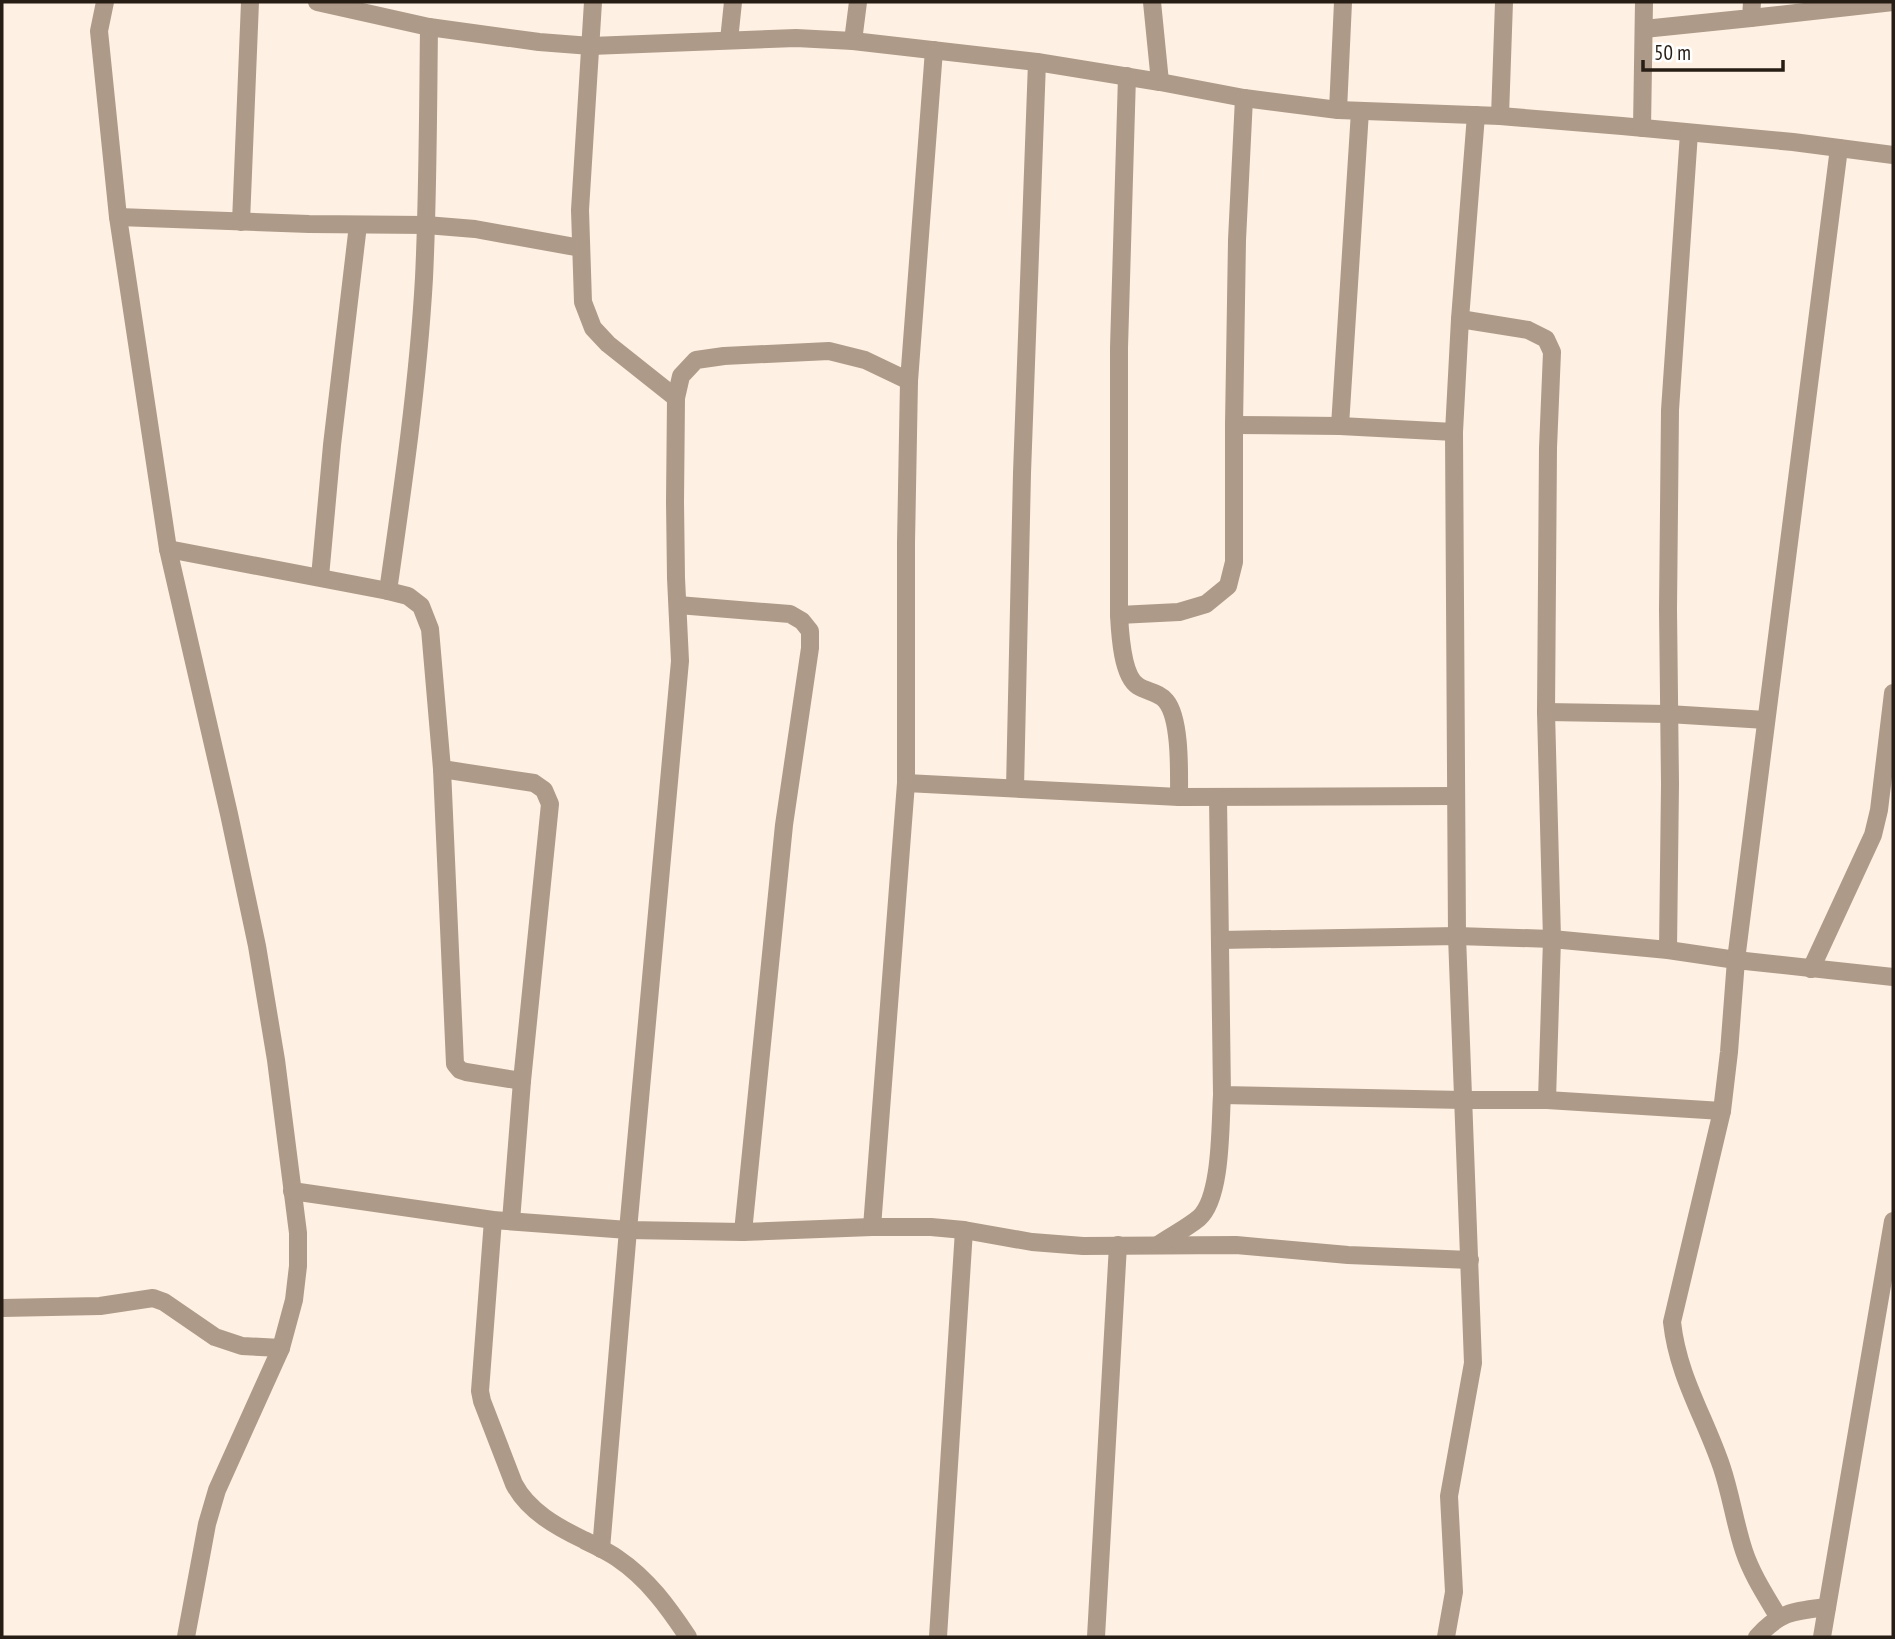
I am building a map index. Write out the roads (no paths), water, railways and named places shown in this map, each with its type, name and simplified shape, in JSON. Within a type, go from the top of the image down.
[{"type":"street","points":[[105,2],[99,31],[118,217],[168,549],[257,946],[276,1060],[298,1233],[295,1300],[281,1348],[218,1490],[206,1524],[186,1637]]},
{"type":"street","points":[[241,222],[250,2]]},
{"type":"street","points":[[317,2],[429,27],[539,41],[591,46],[796,38],[853,41],[1037,62],[1244,98],[1339,110],[1500,116],[1793,142],[1893,155]]},
{"type":"street","points":[[593,2],[580,210],[583,302],[593,328],[608,344],[676,398]]},
{"type":"street","points":[[729,40],[733,2]]},
{"type":"street","points":[[853,41],[858,2]]},
{"type":"street","points":[[1152,2],[1160,82]]},
{"type":"street","points":[[1339,110],[1343,2]]},
{"type":"street","points":[[1500,116],[1504,2]]},
{"type":"street","points":[[1642,128],[1644,2]]},
{"type":"street","points":[[1644,29],[1752,10],[1893,2]]},
{"type":"street","points":[[388,591],[409,440],[424,279],[429,27]]},
{"type":"street","points":[[872,1227],[906,783],[909,381],[934,50]]},
{"type":"street","points":[[1015,788],[1037,62]]},
{"type":"street","points":[[1127,76],[1119,348],[1119,615],[1127,670],[1136,685],[1157,693],[1167,702],[1173,718],[1177,739],[1180,797]]},
{"type":"street","points":[[1119,615],[1179,612],[1206,604],[1228,586],[1234,562],[1237,240],[1244,98]]},
{"type":"street","points":[[1340,426],[1360,111]]},
{"type":"street","points":[[1446,1637],[1454,1592],[1449,1496],[1474,1363],[1457,936],[1454,432],[1476,115]]},
{"type":"street","points":[[1668,950],[1670,410],[1689,133]]},
{"type":"street","points":[[1779,1618],[1754,1576],[1744,1552],[1722,1469],[1680,1366],[1672,1322],[1722,1111],[1735,960],[1839,148]]},
{"type":"street","points":[[118,217],[426,225],[475,229],[581,248]]},
{"type":"street","points":[[320,576],[332,445],[358,225]]},
{"type":"street","points":[[1460,319],[1528,330],[1546,339],[1552,352],[1548,448],[1546,712],[1552,939],[1547,1100]]},
{"type":"street","points":[[601,1549],[680,661],[675,502],[676,398],[681,376],[696,360],[723,356],[829,351],[865,360],[909,381]]},
{"type":"street","points":[[1234,425],[1340,426],[1454,432]]},
{"type":"street","points":[[168,549],[388,591],[408,596],[421,606],[429,629],[442,769],[455,1065],[466,1072],[522,1081]]},
{"type":"street","points":[[678,605],[790,614],[802,621],[810,631],[810,648],[784,825],[743,1232]]},
{"type":"street","points":[[1811,969],[1873,835],[1879,810],[1893,693]]},
{"type":"street","points":[[1546,712],[1668,714],[1766,720]]},
{"type":"street","points":[[442,769],[534,783],[544,790],[550,804],[522,1081],[480,1391],[482,1401],[521,1497],[530,1507],[578,1538],[614,1555],[647,1582],[688,1637]]},
{"type":"street","points":[[906,783],[1180,797],[1456,796]]},
{"type":"street","points":[[1158,1245],[1200,1217],[1212,1198],[1218,1156],[1222,1095],[1218,797]]},
{"type":"street","points":[[1220,940],[1457,936],[1552,939],[1893,977]]},
{"type":"street","points":[[1222,1095],[1547,1100],[1722,1111]]},
{"type":"street","points":[[292,1191],[502,1221],[628,1230],[743,1232],[931,1227],[1032,1242],[1083,1246],[1236,1245],[1348,1255],[1470,1260]]},
{"type":"street","points":[[1822,1637],[1893,1221]]},
{"type":"street","points":[[938,1637],[964,1230]]},
{"type":"street","points":[[1096,1637],[1118,1245]]},
{"type":"street","points":[[2,1308],[100,1306],[153,1298],[164,1301],[215,1337],[242,1346],[281,1348]]},
{"type":"street","points":[[1757,1637],[1790,1612],[1827,1607]]}]
